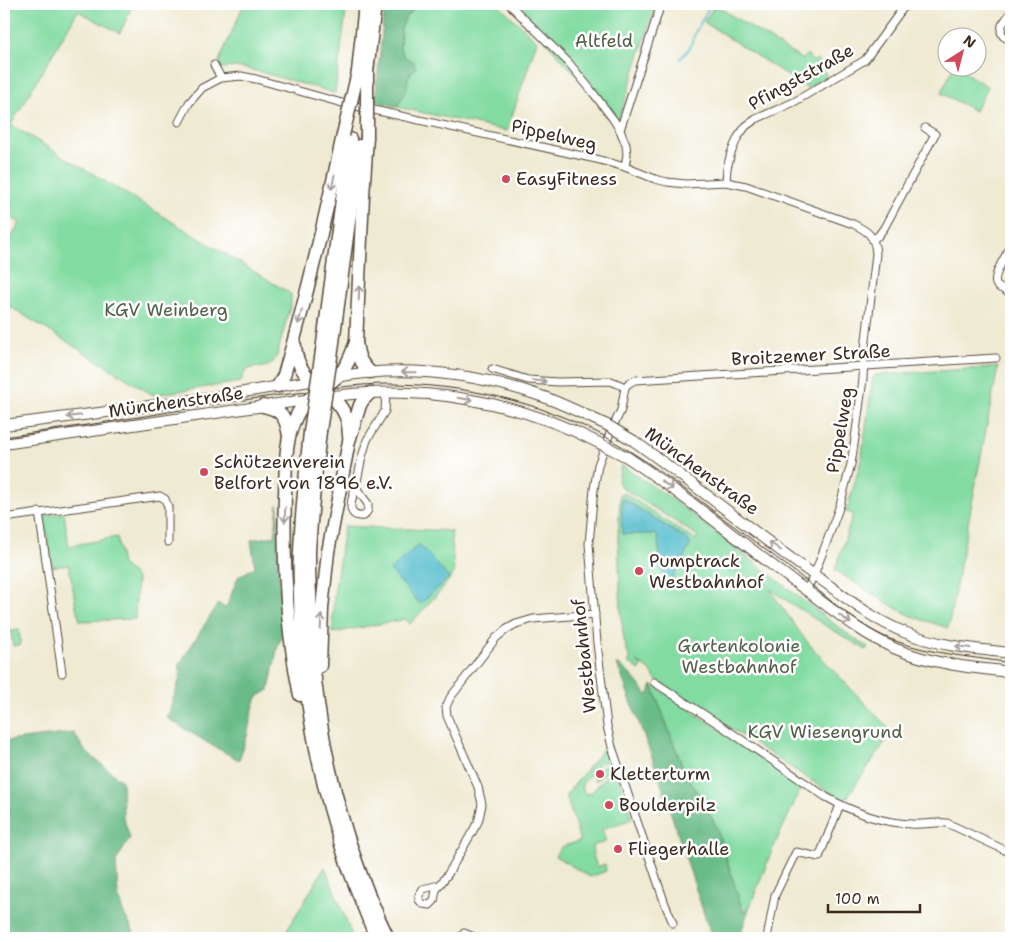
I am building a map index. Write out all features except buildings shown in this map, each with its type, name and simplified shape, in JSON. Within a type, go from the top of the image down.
[{"type":"highway","points":[[365,4],[362,72],[355,135],[315,432],[316,468],[309,553],[314,677],[328,802],[356,890],[376,938]]},
{"type":"highway","points":[[370,372],[362,364],[358,356],[356,342],[355,135],[362,72],[375,4]]},
{"type":"highway","points":[[278,386],[284,375],[295,337],[325,220],[355,135]]},
{"type":"highway","points":[[295,337],[296,356],[305,374],[341,408],[348,428],[349,441]]},
{"type":"highway","points":[[356,342],[345,369],[307,400],[297,413],[289,436],[284,526],[285,583],[295,671],[309,737],[323,759],[370,900],[388,938]]},
{"type":"highway","points":[[323,759],[320,669],[322,608],[328,552],[349,441],[360,405],[370,393]]},
{"type":"highway","points":[[263,406],[276,409],[282,414],[289,436]]},
{"type":"main road","name":"Münchenstraße","points":[[338,376],[370,372],[428,372],[489,381],[556,402],[607,425],[634,441],[814,575],[879,620],[927,640],[1011,653]]},
{"type":"main road","points":[[352,374],[345,381],[344,385],[345,389],[352,395]]},
{"type":"main road","name":"Münchenstraße","points":[[4,425],[223,396],[278,386],[321,389],[352,395],[386,392],[417,393],[445,396],[503,407],[542,418],[600,443],[627,458],[686,498],[848,622],[864,632],[901,651],[934,661],[1011,672]]},
{"type":"main road","name":"Münchenstraße","points":[[4,444],[307,400]]},
{"type":"street","points":[[508,4],[570,63],[613,119],[626,145],[625,167]]},
{"type":"street","points":[[620,130],[661,4]]},
{"type":"street","name":"Pfingststraße","points":[[726,182],[731,153],[742,130],[756,119],[794,102],[864,60],[906,4]]},
{"type":"street","points":[[1011,12],[1001,28],[1003,36],[1011,41]]},
{"type":"street","points":[[214,66],[220,78]]},
{"type":"street","name":"Pippelweg","points":[[180,122],[189,103],[208,84],[220,78],[241,76],[342,103],[586,157],[625,167],[667,182],[686,184],[726,182],[746,186],[853,224],[865,231],[873,239],[876,254],[856,431],[848,476],[840,505],[814,575],[806,590]]},
{"type":"street","points":[[873,239],[884,228],[935,134],[925,128]]},
{"type":"street","points":[[1011,246],[995,276],[995,284],[1011,294]]},
{"type":"street","name":"Broitzemer Straße","points":[[492,369],[540,381],[612,381],[627,385],[634,380],[996,358]]},
{"type":"street","name":"Westbahnhof","points":[[627,385],[621,410],[602,454],[594,489],[590,544],[595,614],[607,726],[612,747],[664,904],[673,923]]},
{"type":"street","points":[[356,486],[367,440],[385,411],[386,392]]},
{"type":"street","points":[[4,518],[160,496],[167,501],[168,542]]},
{"type":"street","points":[[39,512],[62,673]]},
{"type":"street","points":[[439,885],[448,874],[478,822],[482,804],[478,787],[447,716],[446,707],[450,698],[496,638],[507,629],[516,624],[533,620],[595,614]]},
{"type":"street","points":[[654,682],[840,805],[859,813],[898,823],[947,823],[1011,852]]},
{"type":"street","points":[[767,938],[775,894],[796,852],[819,857],[840,805]]},
{"type":"street","points":[[463,935],[476,938]]},
{"type":"green space","name":"KGV Weinberg","points":[[4,4],[133,4],[120,33],[78,11],[11,125],[291,294],[291,303],[277,355],[270,365],[247,370],[241,382],[153,395],[4,303],[4,271],[6,267],[4,265],[4,248],[20,223],[4,213]]},
{"type":"green space","points":[[244,4],[347,4],[335,93],[249,69],[221,67],[219,61]]},
{"type":"green space","points":[[385,4],[415,4],[412,12],[406,16],[401,29],[400,47],[404,57],[413,61],[416,67],[408,77],[407,88],[397,107],[375,101]]},
{"type":"green space","points":[[415,4],[498,4],[537,41],[507,131],[397,107],[407,88],[408,77],[416,67],[413,61],[404,57],[400,47],[401,29],[406,16],[412,12]]},
{"type":"green space","name":"Altfeld","points":[[512,4],[656,4],[619,119],[616,119]]},
{"type":"green space","points":[[715,5],[803,60],[807,54],[813,62],[817,59],[827,76],[807,88],[704,22]]},
{"type":"green space","points":[[948,78],[974,78],[988,87],[975,111],[941,93]]},
{"type":"green space","points":[[998,367],[948,628],[914,617],[897,609],[835,570],[853,514],[846,512],[861,461],[873,377],[876,375]]},
{"type":"green space","points":[[621,465],[672,499],[842,630],[868,647],[866,650],[769,589],[804,638],[892,732],[844,802],[655,679],[650,670],[636,661],[642,666],[640,670],[628,662],[631,658],[629,657],[624,640],[621,613],[618,538],[620,494],[624,493],[695,540],[698,536],[621,487],[618,481]],"holes":[[[622,499],[625,499],[690,543],[672,578],[661,571],[657,535],[622,534]]]},
{"type":"green space","points":[[278,504],[278,557],[283,633],[278,645],[269,690],[257,697],[239,760],[167,718],[180,678],[179,665],[218,604],[226,608],[238,577],[255,567],[251,540],[275,536]]},
{"type":"green space","points":[[64,513],[69,546],[117,537],[122,565],[137,578],[135,619],[80,621],[69,565],[52,567],[44,516]]},
{"type":"green space","points":[[344,526],[451,531],[454,573],[410,624],[406,619],[332,633],[334,595]]},
{"type":"green space","points":[[19,630],[21,645],[13,646],[11,631]]},
{"type":"green space","points":[[617,664],[630,674],[648,696],[652,685],[684,771],[716,826],[743,912],[749,909],[739,938],[712,938],[656,768]]},
{"type":"green space","points":[[652,685],[803,784],[771,853],[749,909],[743,912],[716,826],[684,771]]},
{"type":"green space","points":[[74,733],[85,751],[122,781],[123,816],[130,838],[116,861],[118,895],[123,912],[137,938],[4,938],[4,741]]},
{"type":"green space","points":[[604,748],[609,748],[632,819],[602,829],[606,842],[592,846],[597,867],[605,864],[606,871],[590,877],[555,856],[561,847],[580,841],[566,795]],"holes":[[[601,762],[605,762],[615,771],[616,775],[610,772],[591,793],[586,794],[582,784]]]},
{"type":"green space","name":"Kletterturm","points":[[605,766],[608,768],[608,771],[596,781],[592,777]]},
{"type":"green space","points":[[325,867],[353,938],[282,938]]},
{"type":"water","points":[[623,499],[690,543],[673,577],[671,578],[661,571],[657,535],[622,534]]},
{"type":"water","points":[[419,544],[449,578],[420,604],[390,570]]},
{"type":"waterway","points":[[680,59],[689,49],[696,31],[711,4]]},
{"type":"tram line","points":[[4,437],[250,399],[357,385],[388,384],[444,387],[499,397],[553,413],[604,436],[633,453],[689,492],[795,572],[848,615],[871,630],[899,642],[930,651],[1011,663]]},
{"type":"place","name":"EasyFitness","points":[[506,179]]},
{"type":"place","name":"Schützenverein Belfort von 1896 e.V.","points":[[204,472]]},
{"type":"place","name":"Pumptrack Westbahnhof","points":[[639,571]]},
{"type":"place","name":"Kletterturm","points":[[600,774]]},
{"type":"place","name":"Boulderpilz","points":[[609,805]]},
{"type":"place","name":"Fliegerhalle","points":[[618,849]]},
{"type":"park label","name":"Gartenkolonie Westbahnhof","points":[[739,656]]},
{"type":"park label","name":"KGV Wiesengrund","points":[[825,732]]}]
